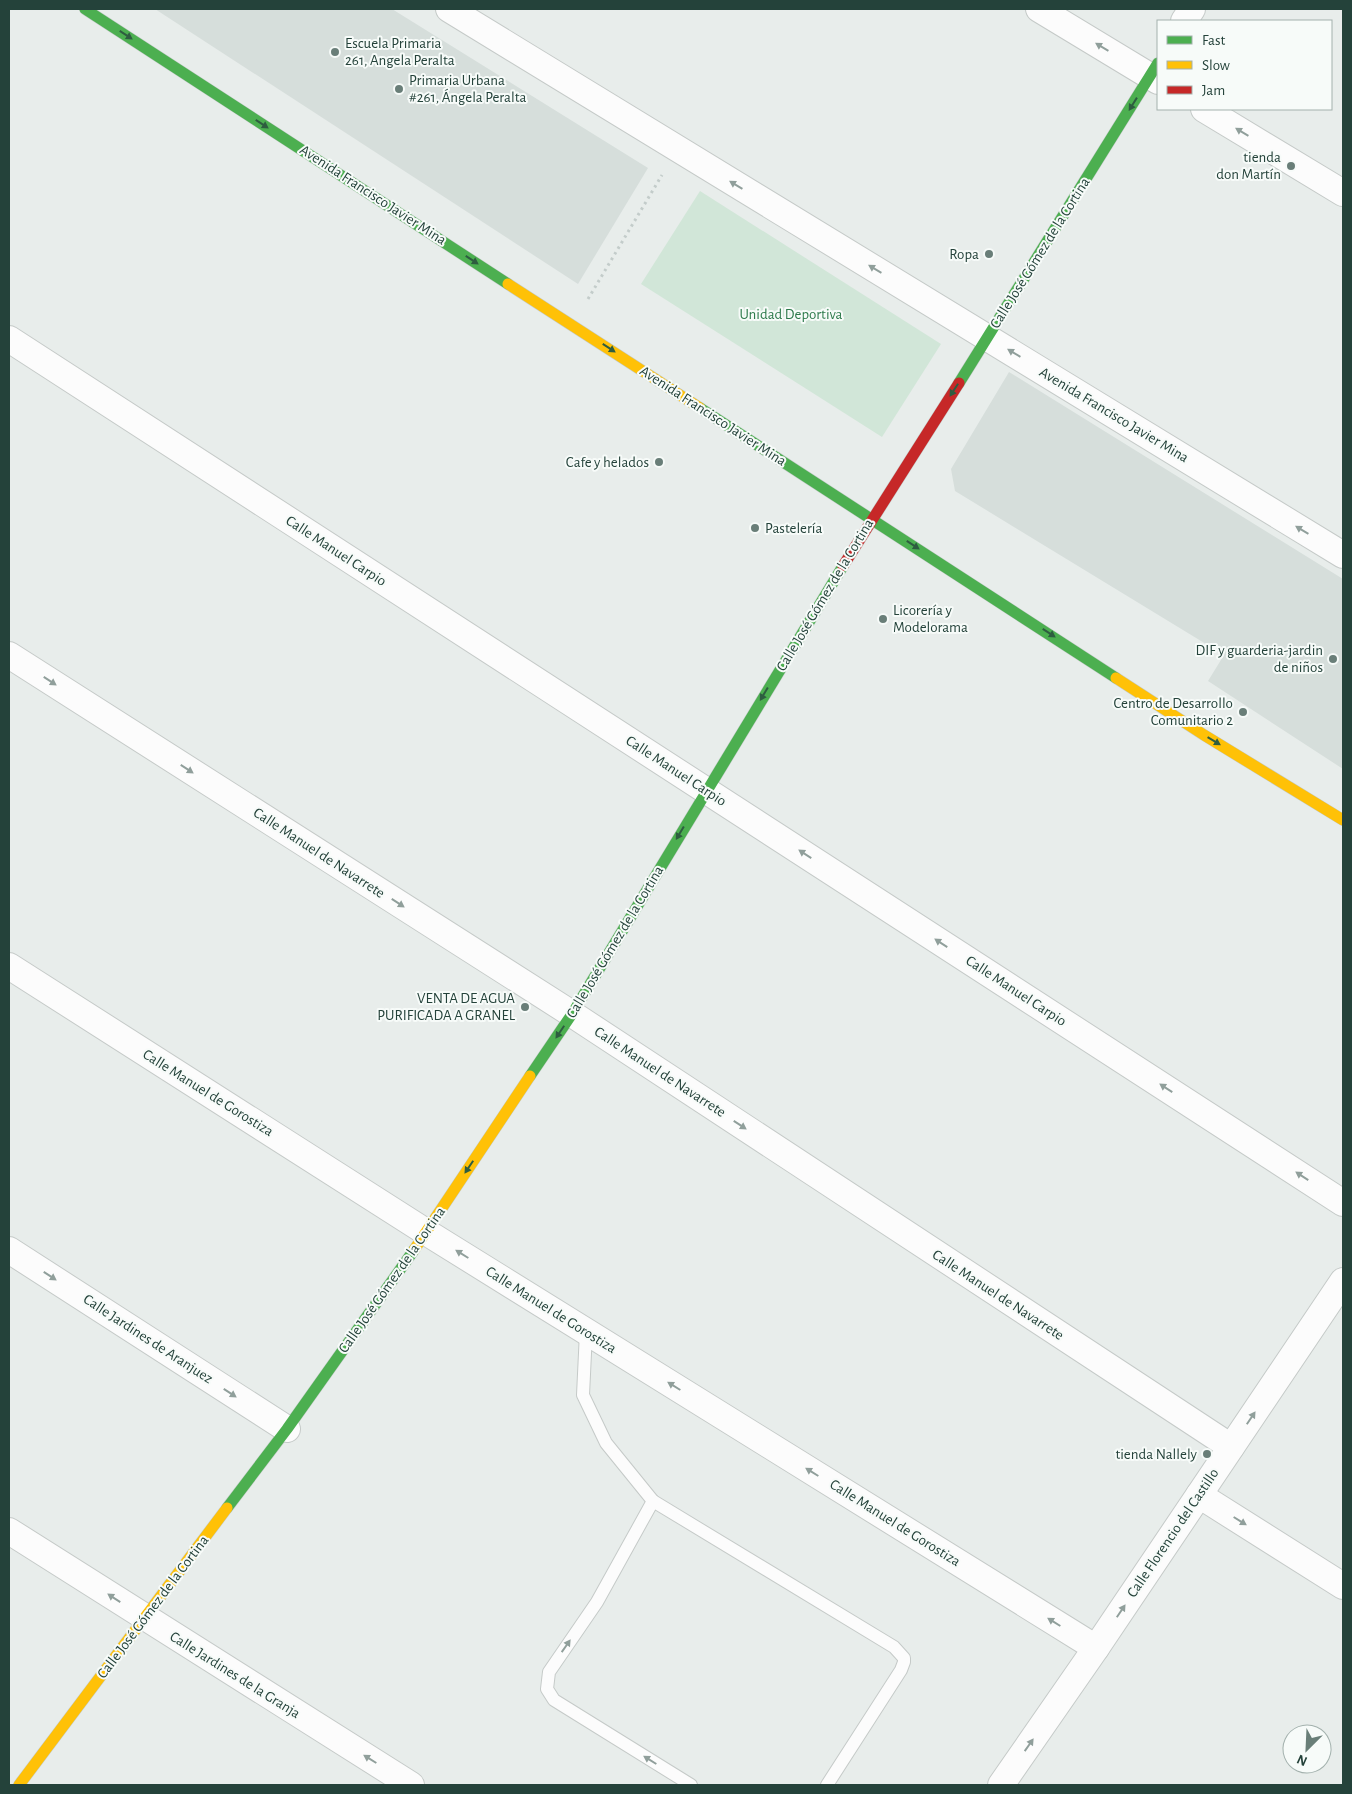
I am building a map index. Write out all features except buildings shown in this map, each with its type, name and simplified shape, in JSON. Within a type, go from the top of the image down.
[{"type":"street","name":"Avenida Francisco Javier Mina","points":[[85,9],[1204,735],[1343,820]]},
{"type":"street","name":"Avenida Francisco Javier Mina","points":[[449,9],[1343,555]]},
{"type":"street","points":[[1039,9],[1156,73]]},
{"type":"street","points":[[1185,20],[1192,9]]},
{"type":"street","name":"Calle José Gómez de la Cortina","points":[[19,1785],[287,1429],[426,1232],[572,1014],[872,518],[1156,73]]},
{"type":"street","points":[[1206,110],[1343,193]]},
{"type":"street","name":"Calle Manuel Carpio","points":[[9,339],[1343,1203]]},
{"type":"street","name":"Calle Manuel de Navarrete","points":[[9,655],[572,1014],[1231,1447]]},
{"type":"street","name":"Calle Manuel de Gorostiza","points":[[9,966],[426,1232],[1096,1648]]},
{"type":"street","name":"Calle Jardines de Aranjuez","points":[[9,1250],[287,1429]]},
{"type":"street","name":"Calle Florencio del Castillo","points":[[1001,1785],[1096,1648],[1343,1280]]},
{"type":"street","points":[[1199,1495],[1343,1586]]},
{"type":"street","name":"Calle Jardines de la Granja","points":[[9,1531],[411,1785]]},
{"type":"lane","points":[[586,1332],[583,1394],[606,1442],[653,1501],[894,1647],[904,1658],[901,1670],[827,1785]]},
{"type":"lane","points":[[653,1501],[598,1602],[549,1672],[546,1681],[547,1689],[549,1695],[554,1700],[691,1785]]},
{"type":"path","points":[[573,325],[678,149]]},
{"type":"shaded area","name":"Primaria Urbana #261, Ángela Peralta","points":[[155,9],[392,9],[648,168],[578,284]]},
{"type":"shaded area","points":[[1009,372],[1343,579],[1343,769],[1208,681],[1224,655],[955,491],[951,469]]},
{"type":"green space","name":"Unidad Deportiva","points":[[700,191],[941,344],[882,437],[641,284]]},
{"type":"traffic: fast","points":[[85,9],[508,284]]},
{"type":"traffic: fast","points":[[959,383],[1157,65]]},
{"type":"traffic: fast","points":[[700,408],[1116,678]]},
{"type":"traffic: fast","points":[[530,1076],[572,1014],[843,566]]},
{"type":"traffic: fast","points":[[227,1508],[287,1429],[414,1250]]},
{"type":"traffic: slow","points":[[508,284],[700,408]]},
{"type":"traffic: slow","points":[[1116,678],[1204,735],[1343,820]]},
{"type":"traffic: slow","points":[[414,1250],[530,1076]]},
{"type":"traffic: slow","points":[[19,1785],[227,1508]]},
{"type":"traffic: jam","points":[[843,566],[959,383]]},
{"type":"place","name":"Escuela Primaria 261, Angela Peralta","points":[[335,52]]},
{"type":"place","name":"Primaria Urbana #261, Ángela Peralta","points":[[399,89]]},
{"type":"place","name":"tienda don Martín","points":[[1291,166]]},
{"type":"place","name":"Ropa","points":[[989,254]]},
{"type":"place","name":"Cafe y helados","points":[[659,462]]},
{"type":"place","name":"Pastelería","points":[[755,528]]},
{"type":"place","name":"Licorería y Modelorama","points":[[883,619]]},
{"type":"place","name":"DIF y guarderia-jardin de niños","points":[[1333,659]]},
{"type":"place","name":"Centro de Desarrollo Comunitario 2","points":[[1243,712]]},
{"type":"place","name":"VENTA DE AGUA PURIFICADA A GRANEL","points":[[525,1007]]},
{"type":"place","name":"tienda Nallely","points":[[1207,1454]]}]
